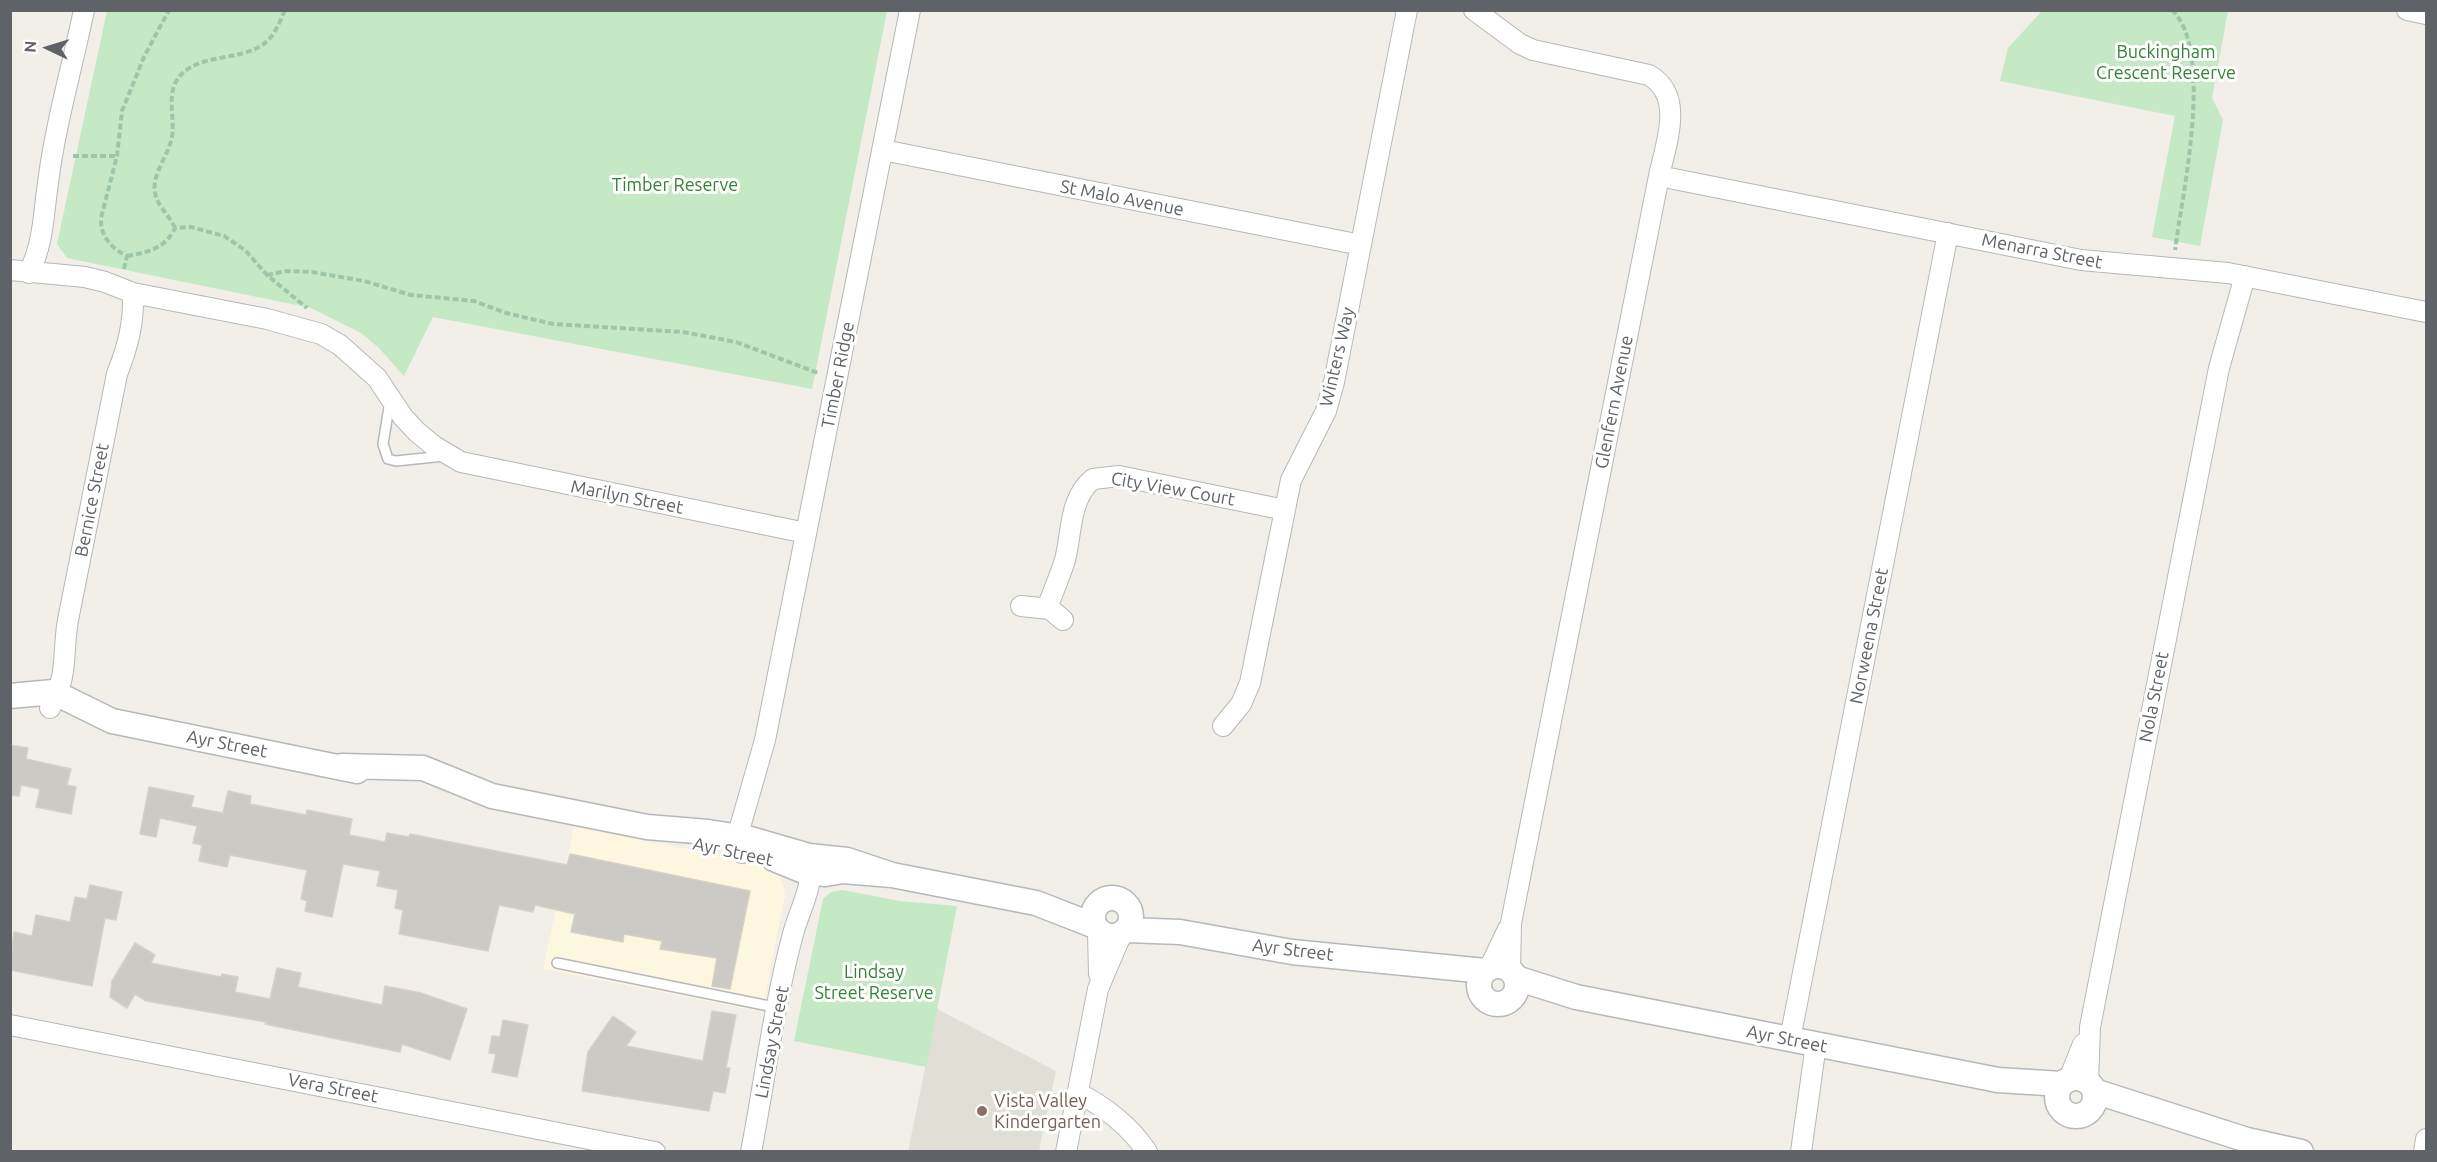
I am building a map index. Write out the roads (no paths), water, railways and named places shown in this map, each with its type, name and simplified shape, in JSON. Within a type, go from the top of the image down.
[{"type":"street","points":[[20,271],[39,251],[48,183],[84,10]]},
{"type":"street","name":"Timber Ridge","points":[[744,843],[747,795],[765,740],[910,10]]},
{"type":"street","name":"Winters Way","points":[[1223,726],[1241,704],[1250,683],[1285,510],[1297,465],[1330,398],[1407,10]]},
{"type":"street","name":"Glenfern Avenue","points":[[1474,10],[1520,44],[1533,50],[1639,72],[1656,79],[1668,93],[1671,103],[1659,176],[1500,971]]},
{"type":"street","points":[[2407,10],[2427,14]]},
{"type":"street","name":"St Malo Avenue","points":[[883,150],[1361,245]]},
{"type":"street","name":"Menarra Street","points":[[1659,176],[2081,260],[2236,275],[2427,312]]},
{"type":"street","name":"Norweena Street","points":[[1790,1039],[1948,233]]},
{"type":"street","name":"Marilyn Street","points":[[20,271],[85,277],[133,293],[267,319],[321,334],[340,345],[377,378],[390,399],[417,432],[449,455],[475,466],[806,533]]},
{"type":"street","name":"Nola Street","points":[[2080,1090],[2090,1027],[2236,275]]},
{"type":"street","name":"Bernice Street","points":[[52,698],[55,657],[67,626],[117,374],[116,350],[120,328],[133,293]]},
{"type":"street","name":"City View Court","points":[[1047,608],[1064,562],[1076,502],[1080,492],[1093,479],[1119,476],[1285,510]]},
{"type":"street","points":[[1021,606],[1047,608],[1063,620]]},
{"type":"street","points":[[10,696],[52,698]]},
{"type":"street","name":"Ayr Street","points":[[10,706],[30,710],[52,698],[78,721],[112,721],[342,766],[423,768],[492,796],[647,827],[744,843],[806,866],[848,860],[892,875],[1036,903],[1112,922],[1292,952],[1500,971],[1576,997],[1998,1080],[2080,1090],[2247,1140],[2301,1152]]},
{"type":"street","name":"Lindsay Street","points":[[751,1152],[806,866]]},
{"type":"street","points":[[1066,1152],[1112,922]]},
{"type":"street","name":"Ayr Street","points":[[1407,964],[1452,980],[1493,1000],[1576,997]]},
{"type":"street","points":[[1500,971],[1517,990],[1510,1001],[1493,1000],[1479,981],[1500,971]]},
{"type":"street","name":"Vera Street","points":[[10,1025],[655,1152]]},
{"type":"street","points":[[1801,1152],[1807,1118],[1819,1088],[1822,1045]]},
{"type":"street","name":"Ayr Street","points":[[1998,1080],[2061,1108],[2057,1093],[2080,1090]]},
{"type":"street","points":[[1078,1093],[1116,1119],[1132,1133],[1147,1152]]},
{"type":"street","points":[[2424,1152],[2427,1139]]},
{"type":"lane","name":"Marilyn Street","points":[[390,399],[383,444],[388,459],[396,461],[449,455]]},
{"type":"lane","points":[[557,963],[779,1008]]},
{"type":"place","name":"Vista Valley Kindergarten","points":[[982,1111]]},
{"type":"park label","name":"Buckingham Crescent Reserve","points":[[2166,62]]},
{"type":"park label","name":"Timber Reserve","points":[[675,185]]},
{"type":"park label","name":"Lindsay Street Reserve","points":[[874,982]]}]
